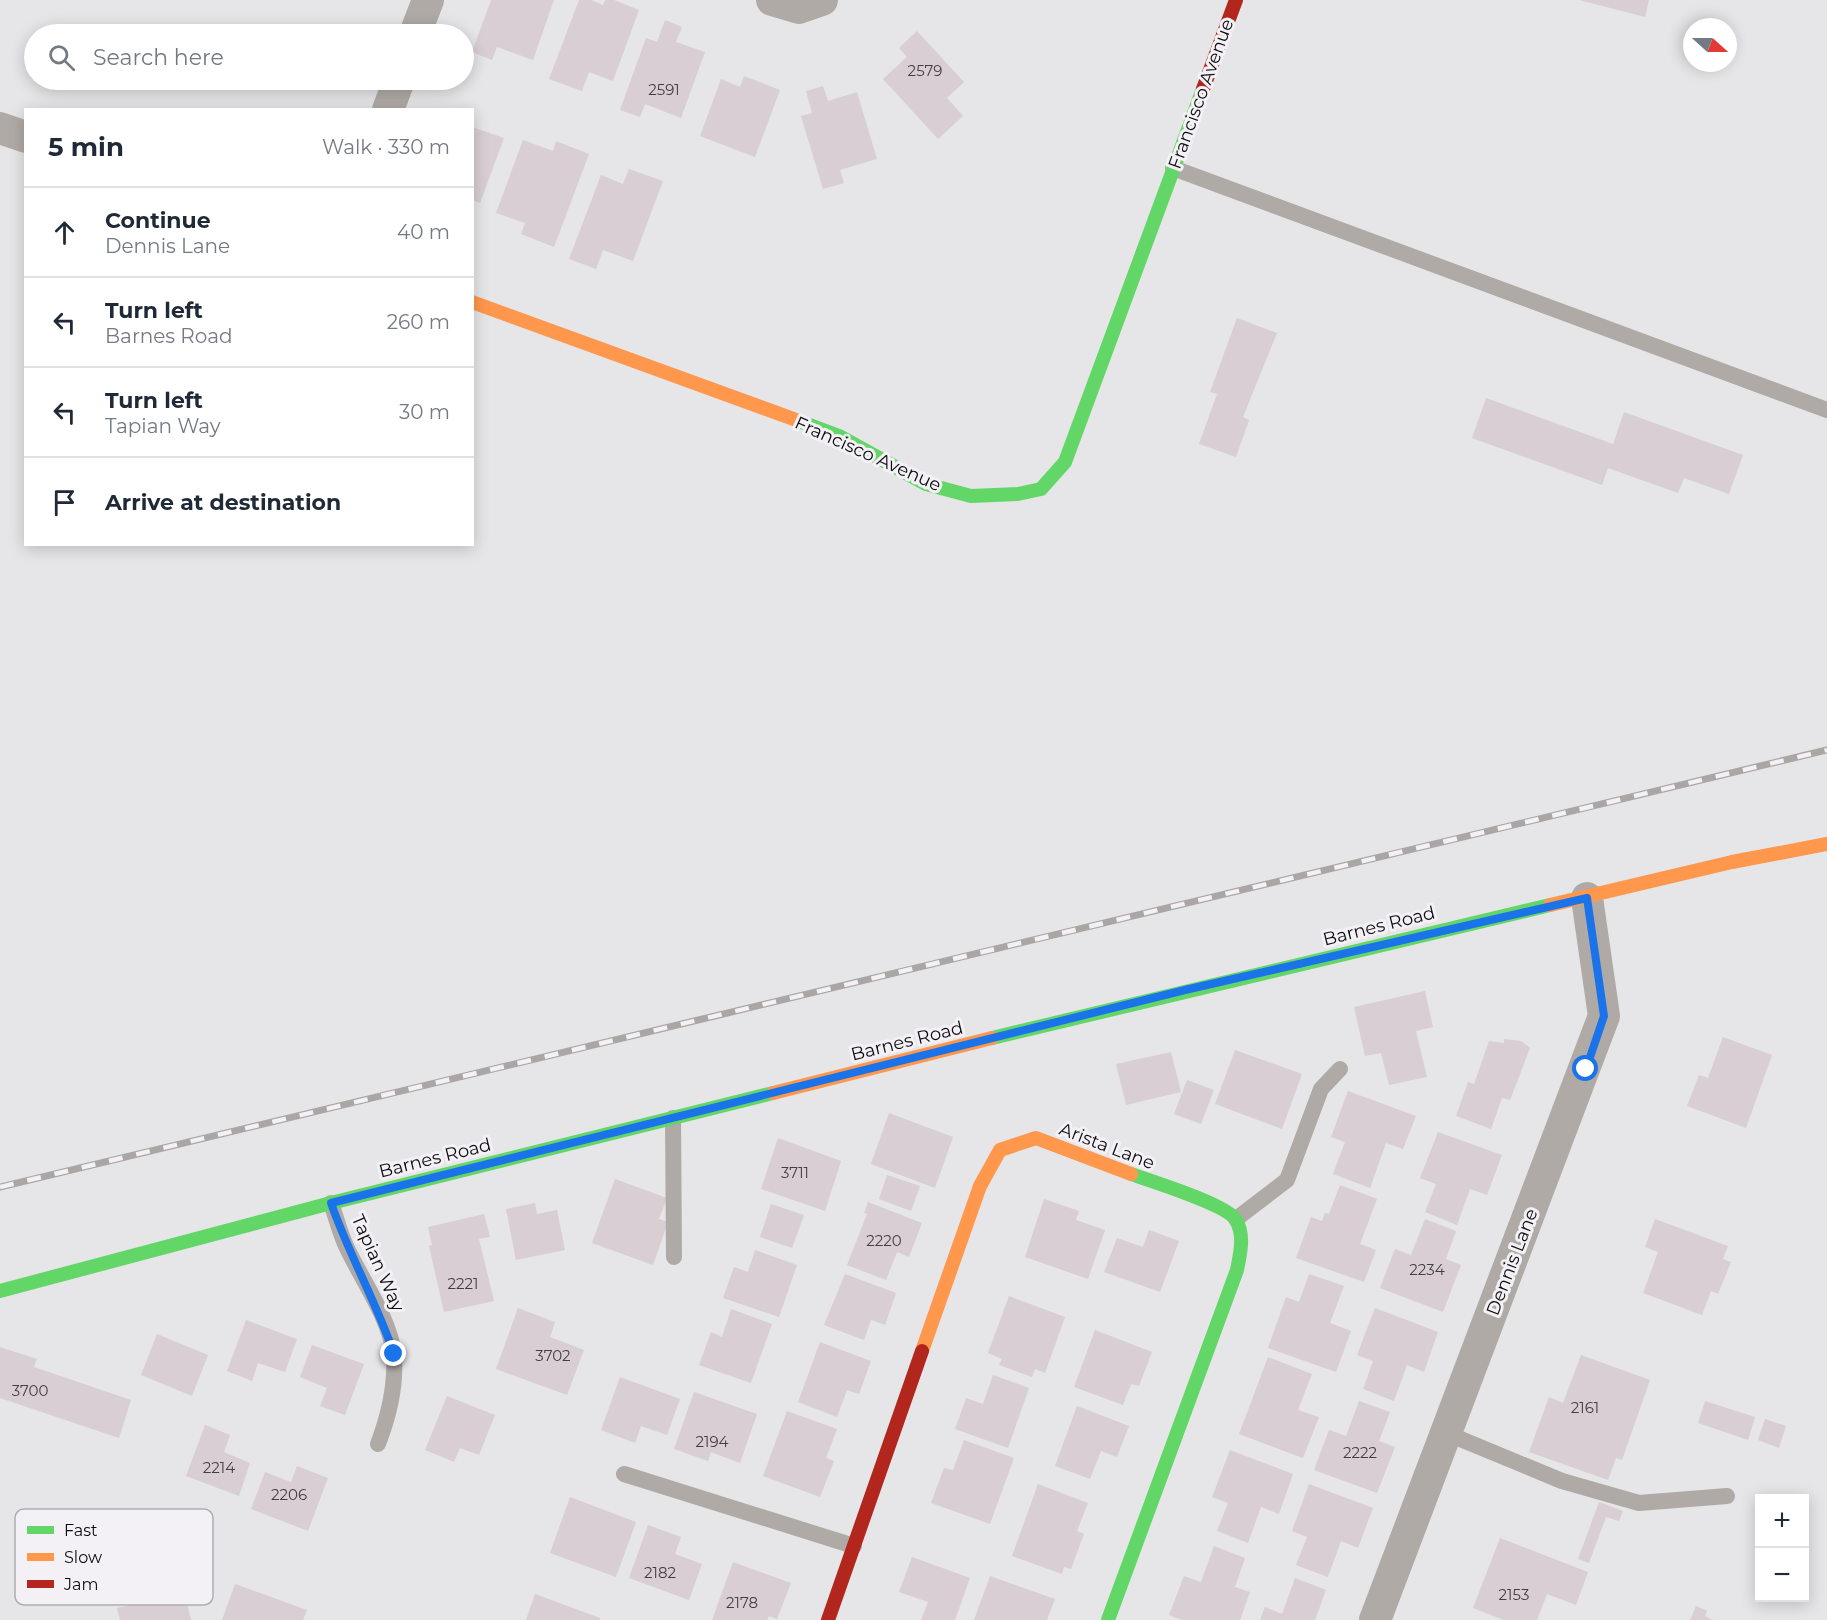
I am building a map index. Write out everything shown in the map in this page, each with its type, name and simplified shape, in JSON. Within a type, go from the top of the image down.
[{"type":"street","points":[[419,24],[428,0]]},
{"type":"street","points":[[772,0],[799,8],[822,0]]},
{"type":"street","name":"Francisco Avenue","points":[[474,303],[839,436],[926,484],[971,496],[1018,494],[1041,489],[1065,462],[1236,0]]},
{"type":"street","points":[[389,108],[395,90]]},
{"type":"street","points":[[0,128],[24,136]]},
{"type":"street","name":"Barnes Road","points":[[0,1291],[331,1203],[1185,990],[1587,898],[1732,862],[1827,844]]},
{"type":"street","name":"Dennis Lane","points":[[1375,1620],[1604,1016],[1587,898]]},
{"type":"street","name":"Arista Lane","points":[[828,1620],[980,1186],[1000,1150],[1036,1138],[1220,1207],[1236,1219]]},
{"type":"street","points":[[1108,1620],[1237,1270],[1242,1243],[1236,1219]]},
{"type":"lane","points":[[1173,168],[1827,410]]},
{"type":"lane","points":[[1236,1219],[1287,1180],[1321,1089],[1340,1069]]},
{"type":"lane","points":[[673,1118],[674,1257]]},
{"type":"lane","name":"Tapian Way","points":[[331,1203],[346,1246],[368,1286],[394,1354],[391,1410],[378,1444]]},
{"type":"lane","points":[[1446,1433],[1562,1481],[1639,1503],[1727,1496]]},
{"type":"lane","points":[[624,1474],[854,1546]]},
{"type":"building","points":[[491,0],[554,0],[533,60],[497,47],[492,60],[474,53],[474,47]]},
{"type":"building","points":[[579,0],[591,0],[603,5],[605,0],[614,0],[639,10],[613,81],[589,72],[582,91],[549,79]]},
{"type":"building","points":[[1579,0],[1649,0],[1645,17]]},
{"type":"building","points":[[665,20],[682,27],[676,42],[705,52],[681,118],[645,104],[640,117],[620,110],[646,38],[657,42]]},
{"type":"building","points":[[917,31],[964,82],[947,98],[963,116],[938,139],[883,79],[907,57],[899,48]]},
{"type":"building","points":[[744,76],[780,90],[755,157],[700,136],[721,79],[740,87]]},
{"type":"building","points":[[823,86],[828,101],[857,92],[877,159],[840,170],[844,183],[823,189],[801,116],[812,113],[806,91]]},
{"type":"building","points":[[474,128],[504,138],[480,203],[474,201]]},
{"type":"building","points":[[523,140],[553,151],[556,141],[589,154],[554,247],[521,234],[525,223],[496,213]]},
{"type":"building","points":[[629,169],[663,181],[633,261],[603,250],[596,269],[569,259],[601,175],[623,184]]},
{"type":"building","points":[[1237,318],[1277,333],[1243,417],[1249,420],[1236,457],[1199,444],[1217,394],[1210,392]]},
{"type":"building","points":[[1486,398],[1613,444],[1624,412],[1743,455],[1729,494],[1684,478],[1678,493],[1608,468],[1602,485],[1472,438]]},
{"type":"building","points":[[1425,991],[1433,1027],[1416,1031],[1427,1077],[1389,1085],[1381,1053],[1365,1056],[1354,1007]]},
{"type":"building","points":[[1723,1037],[1772,1055],[1746,1128],[1687,1106],[1699,1075],[1708,1078]]},
{"type":"building","points":[[1504,1039],[1521,1041],[1530,1048],[1510,1100],[1502,1098],[1491,1129],[1456,1116],[1468,1082],[1474,1084],[1489,1041],[1504,1043]]},
{"type":"building","points":[[1235,1050],[1302,1074],[1282,1129],[1215,1104]]},
{"type":"building","points":[[1171,1052],[1181,1092],[1126,1105],[1116,1064]]},
{"type":"building","points":[[1187,1080],[1214,1090],[1201,1124],[1174,1114]]},
{"type":"building","points":[[1348,1091],[1416,1116],[1403,1149],[1386,1143],[1370,1188],[1333,1174],[1345,1142],[1331,1137]]},
{"type":"building","points":[[889,1113],[953,1137],[935,1188],[871,1164]]},
{"type":"building","points":[[1438,1132],[1502,1155],[1487,1195],[1470,1189],[1457,1225],[1425,1212],[1436,1184],[1420,1178]]},
{"type":"building","points":[[778,1138],[841,1161],[825,1211],[761,1189]]},
{"type":"building","points":[[887,1175],[920,1186],[911,1211],[879,1199]]},
{"type":"building","points":[[615,1179],[667,1198],[659,1219],[668,1222],[653,1265],[592,1243]]},
{"type":"building","points":[[1340,1185],[1377,1199],[1360,1244],[1376,1250],[1364,1282],[1296,1258],[1311,1217],[1322,1221],[1325,1213],[1329,1214]]},
{"type":"building","points":[[1044,1199],[1079,1211],[1076,1220],[1105,1230],[1088,1279],[1025,1257]]},
{"type":"building","points":[[868,1202],[922,1223],[909,1257],[897,1252],[886,1280],[847,1265],[867,1214],[864,1213]]},
{"type":"building","points":[[535,1203],[537,1214],[557,1210],[565,1250],[516,1260],[506,1209]]},
{"type":"building","points":[[771,1204],[804,1215],[792,1248],[760,1237]]},
{"type":"building","points":[[484,1214],[490,1237],[479,1239],[494,1301],[444,1312],[429,1246],[432,1245],[428,1227]]},
{"type":"building","points":[[1425,1219],[1456,1231],[1446,1259],[1461,1265],[1443,1312],[1380,1288],[1395,1249],[1411,1255]]},
{"type":"building","points":[[1655,1219],[1728,1246],[1723,1259],[1731,1262],[1718,1294],[1711,1291],[1702,1315],[1643,1293],[1658,1252],[1645,1247]]},
{"type":"building","points":[[1149,1230],[1179,1241],[1160,1292],[1104,1272],[1117,1238],[1143,1247]]},
{"type":"building","points":[[755,1250],[797,1265],[779,1317],[723,1298],[734,1267],[748,1272]]},
{"type":"building","points":[[845,1274],[896,1293],[885,1325],[871,1320],[864,1340],[824,1325]]},
{"type":"building","points":[[1309,1274],[1344,1286],[1330,1323],[1351,1331],[1336,1372],[1268,1348],[1286,1297],[1299,1302]]},
{"type":"building","points":[[1009,1296],[1065,1317],[1045,1373],[1035,1369],[1032,1377],[999,1365],[1002,1359],[988,1353]]},
{"type":"building","points":[[518,1308],[555,1322],[550,1337],[584,1350],[567,1395],[496,1369]]},
{"type":"building","points":[[1375,1308],[1438,1332],[1424,1372],[1407,1365],[1394,1401],[1363,1389],[1373,1361],[1357,1355]]},
{"type":"building","points":[[731,1309],[772,1324],[751,1383],[699,1365],[711,1332],[722,1337]]},
{"type":"building","points":[[246,1320],[297,1339],[285,1372],[258,1363],[252,1381],[227,1371]]},
{"type":"building","points":[[1095,1330],[1152,1352],[1139,1386],[1131,1384],[1123,1405],[1074,1387]]},
{"type":"building","points":[[157,1334],[208,1355],[192,1396],[141,1375]]},
{"type":"building","points":[[820,1342],[871,1361],[859,1394],[847,1390],[837,1417],[798,1402]]},
{"type":"building","points":[[312,1345],[364,1364],[345,1415],[320,1406],[327,1388],[300,1377]]},
{"type":"building","points":[[0,1347],[37,1359],[34,1367],[131,1400],[119,1438],[0,1398]]},
{"type":"building","points":[[1581,1355],[1650,1380],[1622,1460],[1616,1458],[1608,1480],[1529,1452],[1549,1397],[1563,1403]]},
{"type":"building","points":[[1268,1357],[1312,1374],[1298,1410],[1319,1417],[1303,1458],[1239,1434]]},
{"type":"building","points":[[993,1375],[1029,1388],[1008,1448],[955,1429],[966,1398],[983,1404]]},
{"type":"building","points":[[620,1377],[680,1399],[667,1435],[641,1426],[635,1443],[601,1430]]},
{"type":"building","points":[[694,1392],[757,1414],[740,1463],[711,1452],[708,1461],[674,1449]]},
{"type":"building","points":[[447,1396],[495,1415],[479,1455],[460,1448],[454,1462],[425,1450]]},
{"type":"building","points":[[1359,1401],[1390,1412],[1379,1441],[1395,1447],[1377,1493],[1314,1470],[1329,1430],[1346,1436]]},
{"type":"building","points":[[1705,1401],[1755,1417],[1748,1440],[1698,1423]]},
{"type":"building","points":[[1077,1406],[1129,1426],[1117,1457],[1101,1451],[1090,1479],[1055,1466]]},
{"type":"building","points":[[787,1411],[837,1429],[826,1458],[834,1461],[820,1497],[763,1476]]},
{"type":"building","points":[[1765,1419],[1786,1426],[1779,1448],[1758,1440]]},
{"type":"building","points":[[205,1425],[230,1435],[224,1452],[250,1463],[239,1496],[186,1476]]},
{"type":"building","points":[[964,1440],[1014,1458],[990,1524],[931,1503],[944,1468],[953,1470]]},
{"type":"building","points":[[1230,1450],[1293,1474],[1279,1514],[1261,1507],[1248,1543],[1217,1531],[1228,1503],[1212,1497]]},
{"type":"building","points":[[297,1466],[328,1478],[308,1531],[251,1509],[265,1472],[291,1482]]},
{"type":"building","points":[[1038,1484],[1088,1503],[1077,1531],[1084,1534],[1071,1569],[1064,1567],[1062,1574],[1012,1556]]},
{"type":"building","points":[[1309,1484],[1373,1508],[1358,1548],[1341,1541],[1328,1577],[1296,1565],[1307,1537],[1292,1531]]},
{"type":"building","points":[[570,1497],[636,1522],[616,1577],[550,1553]]},
{"type":"building","points":[[1599,1502],[1623,1511],[1619,1521],[1606,1517],[1589,1563],[1578,1559]]},
{"type":"building","points":[[648,1525],[681,1537],[675,1554],[702,1564],[689,1600],[629,1578]]},
{"type":"building","points":[[1500,1538],[1588,1572],[1576,1605],[1547,1594],[1537,1620],[1504,1620],[1473,1608]]},
{"type":"building","points":[[1214,1546],[1245,1558],[1235,1587],[1250,1592],[1240,1620],[1182,1620],[1169,1615],[1184,1576],[1201,1582]]},
{"type":"building","points":[[912,1557],[970,1578],[955,1620],[921,1620],[928,1602],[899,1592]]},
{"type":"building","points":[[733,1562],[791,1583],[777,1619],[769,1616],[767,1620],[712,1620]]},
{"type":"building","points":[[990,1576],[1055,1599],[1047,1620],[974,1620]]},
{"type":"building","points":[[1295,1578],[1326,1590],[1315,1620],[1260,1620],[1265,1607],[1282,1614]]},
{"type":"building","points":[[235,1584],[307,1610],[303,1620],[222,1620]]},
{"type":"building","points":[[535,1594],[600,1618],[600,1620],[526,1620]]},
{"type":"building","points":[[131,1605],[188,1605],[191,1620],[120,1620],[117,1608]]},
{"type":"building","points":[[1696,1606],[1707,1611],[1705,1616],[1713,1620],[1690,1620]]},
{"type":"railway","points":[[0,1187],[1827,750]]},
{"type":"traffic: fast","points":[[799,421],[839,436],[926,484],[971,496],[1018,494],[1041,489],[1065,462],[1203,89]]},
{"type":"traffic: fast","points":[[992,1038],[1550,905]]},
{"type":"traffic: fast","points":[[0,1291],[331,1203],[773,1093]]},
{"type":"traffic: fast","points":[[1108,1620],[1237,1270],[1241,1245],[1239,1226],[1230,1214],[1188,1194],[1131,1174]]},
{"type":"traffic: slow","points":[[474,303],[799,421]]},
{"type":"traffic: slow","points":[[1550,905],[1732,862],[1827,844]]},
{"type":"traffic: slow","points":[[773,1093],[992,1038]]},
{"type":"traffic: slow","points":[[922,1351],[980,1186],[1000,1150],[1036,1138],[1131,1174]]},
{"type":"traffic: jam","points":[[1203,89],[1236,0]]},
{"type":"traffic: jam","points":[[828,1620],[922,1351]]},
{"type":"route","points":[[394,1354],[368,1286],[346,1246],[331,1203],[1185,990],[1450,927],[1587,898],[1604,1016],[1586,1069]]}]
